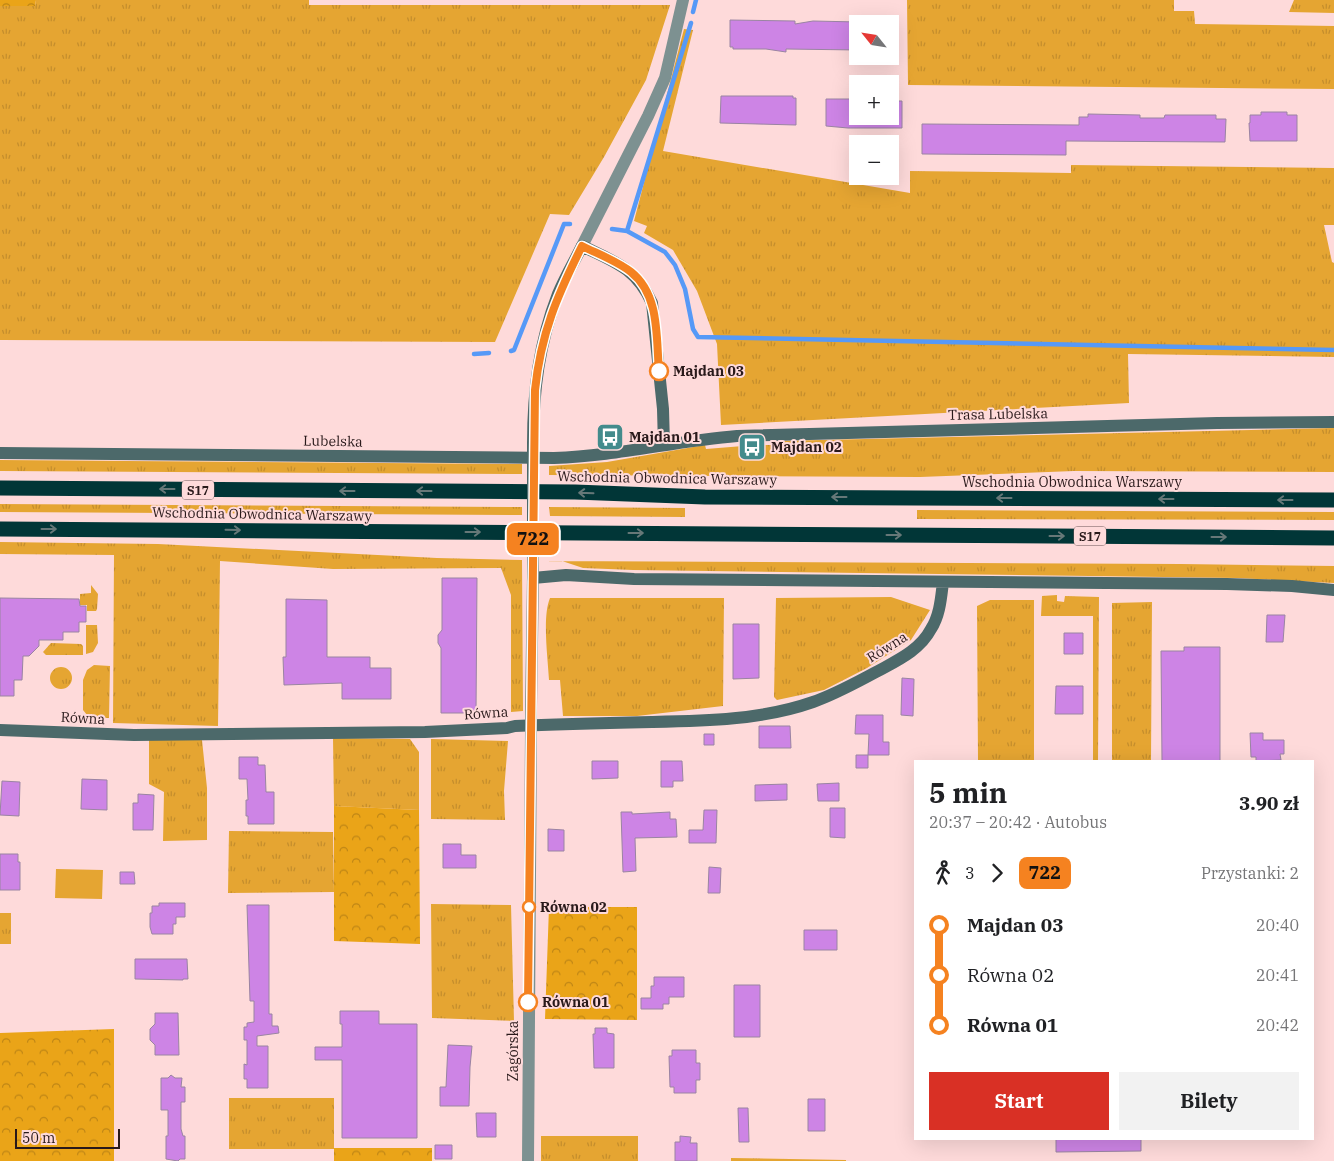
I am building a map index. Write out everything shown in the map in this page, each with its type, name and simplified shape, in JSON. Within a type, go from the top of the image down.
[{"type":"highway","name":"Wschodnia Obwodnica Warszawy","points":[[0,488],[555,492],[705,497],[1334,500]]},
{"type":"highway","name":"Wschodnia Obwodnica Warszawy","points":[[0,529],[1334,538]]},
{"type":"street","points":[[683,0],[665,78],[648,116],[559,292],[543,340],[535,390],[533,574],[634,579],[1227,584],[1292,586],[1334,590]]},
{"type":"street","points":[[582,246],[630,271],[645,289],[652,304],[663,409],[664,445]]},
{"type":"street","name":"Trasa Lubelska","points":[[664,445],[736,436],[1226,423],[1334,422]]},
{"type":"street","name":"Lubelska","points":[[0,453],[554,458],[664,445]]},
{"type":"street","name":"Zagórska","points":[[528,1161],[533,574]]},
{"type":"street","name":"Równa","points":[[0,730],[134,735],[425,732],[515,726],[741,718],[812,703],[856,683],[907,655],[925,639],[931,630],[940,607],[943,582]]},
{"type":"green space","points":[[0,0],[36,0],[35,6],[0,6]]},
{"type":"green space","points":[[36,0],[309,0],[309,5],[670,5],[646,80],[604,157],[569,215],[550,214],[495,342],[0,340],[0,6],[35,6]]},
{"type":"green space","points":[[907,0],[1174,0],[1174,11],[1194,11],[1195,24],[1334,26],[1334,89],[908,85]]},
{"type":"green space","points":[[1294,0],[1334,0],[1334,13],[1289,12]]},
{"type":"green space","points":[[684,29],[693,30],[663,151],[849,183],[849,185],[863,185],[910,193],[910,171],[1071,173],[1071,165],[1334,168],[1334,225],[1324,225],[1332,262],[1334,263],[1334,357],[1128,354],[1129,403],[721,425],[717,344],[697,291],[673,250],[644,233],[647,226],[634,221]]},
{"type":"green space","points":[[1334,428],[1334,472],[1074,471],[920,477],[549,475],[549,466],[607,462],[705,445],[706,449],[743,446],[743,449],[756,449],[756,445],[778,445],[778,441]]},
{"type":"green space","points":[[0,460],[522,464],[522,474],[0,471]]},
{"type":"green space","points":[[0,504],[522,507],[522,515],[0,512]]},
{"type":"green space","points":[[549,507],[685,508],[685,517],[550,516]]},
{"type":"green space","points":[[917,510],[1334,512],[1334,520],[917,519]]},
{"type":"green space","points":[[0,542],[158,544],[437,558],[522,560],[523,711],[511,712],[511,595],[501,568],[333,569],[220,561],[218,726],[113,723],[114,555],[0,554]]},
{"type":"green space","points":[[562,561],[1334,566],[1334,583],[1237,578],[633,570],[583,568]]},
{"type":"green space","points":[[91,585],[98,594],[96,611],[87,611],[87,605],[80,605],[80,594],[91,593]]},
{"type":"green space","points":[[1057,595],[1057,601],[1064,602],[1065,596],[1099,597],[1098,760],[1093,760],[1093,616],[1041,616],[1042,596]]},
{"type":"green space","points":[[891,597],[930,610],[911,640],[867,668],[824,690],[777,700],[774,697],[776,598]]},
{"type":"green space","points":[[550,598],[724,598],[723,706],[637,716],[563,716],[560,680],[549,680],[546,616]]},
{"type":"green space","points":[[990,600],[1034,600],[1034,760],[978,760],[977,606]]},
{"type":"green space","points":[[1152,602],[1151,760],[1112,760],[1112,603]]},
{"type":"green space","points":[[86,625],[97,625],[98,643],[93,652],[86,654]]},
{"type":"green space","points":[[51,643],[81,644],[83,646],[83,655],[46,655],[43,652]]},
{"type":"green space","points":[[94,665],[110,666],[109,718],[105,718],[105,721],[91,720],[83,710],[83,680],[87,670]]},
{"type":"green space","points":[[61,667],[69,670],[72,678],[69,686],[61,689],[53,686],[50,678],[53,670]]},
{"type":"green space","points":[[333,738],[410,739],[419,752],[419,810],[334,806]]},
{"type":"green space","points":[[431,739],[508,741],[504,791],[505,820],[431,819]]},
{"type":"green space","points":[[149,740],[202,740],[207,788],[207,840],[163,841],[164,792],[149,784]]},
{"type":"green space","points":[[334,806],[419,810],[420,944],[334,941]]},
{"type":"green space","points":[[229,831],[333,832],[334,892],[228,893]]},
{"type":"green space","points":[[56,869],[103,870],[102,899],[55,898]]},
{"type":"green space","points":[[431,904],[511,905],[514,1021],[432,1018]]},
{"type":"green space","points":[[549,907],[637,907],[637,1020],[545,1019]]},
{"type":"green space","points":[[0,913],[11,913],[11,944],[0,944]]},
{"type":"green space","points":[[114,1029],[114,1161],[0,1161],[0,1033]]},
{"type":"green space","points":[[229,1098],[334,1098],[334,1149],[229,1149]]},
{"type":"green space","points":[[541,1136],[638,1136],[638,1161],[541,1161]]},
{"type":"green space","points":[[334,1148],[432,1148],[432,1161],[334,1161]]},
{"type":"green space","points":[[731,1158],[846,1160],[846,1161],[731,1161]]},
{"type":"building","points":[[730,20],[795,21],[795,24],[813,21],[849,22],[849,50],[786,49],[786,52],[766,49],[733,49],[733,47],[730,47]]},
{"type":"building","points":[[721,96],[793,96],[793,98],[796,98],[796,125],[720,123]]},
{"type":"building","points":[[826,99],[849,99],[849,125],[899,125],[899,101],[902,101],[902,128],[826,126]]},
{"type":"building","points":[[1261,112],[1287,112],[1287,115],[1297,115],[1297,141],[1250,141],[1250,115],[1261,115]]},
{"type":"building","points":[[1088,114],[1140,115],[1140,118],[1164,118],[1165,115],[1216,115],[1216,119],[1226,119],[1225,142],[1066,141],[1066,155],[922,154],[922,124],[1079,125],[1079,117],[1088,117]]},
{"type":"building","points":[[442,578],[477,578],[476,713],[441,713],[441,648],[438,643],[438,635],[442,630]]},
{"type":"building","points":[[0,598],[79,599],[80,606],[86,606],[86,622],[79,622],[79,632],[63,632],[63,640],[39,640],[39,646],[29,656],[23,656],[22,680],[14,680],[14,696],[0,696]]},
{"type":"building","points":[[286,599],[327,600],[327,657],[370,657],[370,668],[391,668],[391,699],[342,699],[342,683],[284,685],[283,657],[286,657]]},
{"type":"building","points":[[1267,615],[1285,615],[1283,642],[1266,642]]},
{"type":"building","points":[[733,624],[759,624],[759,678],[733,679]]},
{"type":"building","points":[[1064,633],[1083,633],[1083,654],[1064,654]]},
{"type":"building","points":[[1184,647],[1220,647],[1220,760],[1162,760],[1161,651],[1184,651]]},
{"type":"building","points":[[902,678],[914,679],[913,716],[901,715]]},
{"type":"building","points":[[1056,686],[1083,686],[1083,714],[1055,714]]},
{"type":"building","points":[[856,715],[883,715],[883,742],[889,742],[889,755],[868,755],[869,734],[855,734]]},
{"type":"building","points":[[759,726],[790,726],[791,748],[759,748]]},
{"type":"building","points":[[1250,733],[1263,733],[1263,740],[1284,740],[1284,754],[1280,754],[1281,760],[1256,760],[1256,757],[1251,757]]},
{"type":"building","points":[[704,734],[714,734],[714,745],[704,745]]},
{"type":"building","points":[[856,755],[868,755],[868,768],[856,768]]},
{"type":"building","points":[[239,757],[258,757],[258,765],[265,765],[266,792],[274,792],[274,824],[248,824],[248,816],[246,816],[246,800],[248,800],[247,779],[239,779]]},
{"type":"building","points":[[592,761],[618,761],[618,778],[592,779]]},
{"type":"building","points":[[661,761],[682,761],[683,781],[673,781],[673,787],[661,787]]},
{"type":"building","points":[[82,779],[107,780],[107,810],[81,809]]},
{"type":"building","points":[[2,781],[20,782],[19,816],[0,815]]},
{"type":"building","points":[[839,783],[839,801],[818,801],[817,784]]},
{"type":"building","points":[[787,784],[787,800],[755,801],[755,785]]},
{"type":"building","points":[[138,794],[154,795],[153,830],[133,830],[133,803],[138,803]]},
{"type":"building","points":[[830,808],[845,808],[845,838],[830,837]]},
{"type":"building","points":[[704,810],[717,810],[716,843],[689,843],[689,830],[703,830]]},
{"type":"building","points":[[621,812],[632,812],[632,814],[670,812],[670,819],[676,819],[677,837],[635,838],[636,871],[623,872]]},
{"type":"building","points":[[548,829],[564,830],[564,851],[548,851]]},
{"type":"building","points":[[443,844],[461,844],[461,855],[476,855],[476,868],[443,868]]},
{"type":"building","points":[[0,854],[18,854],[18,862],[20,862],[20,890],[0,890]]},
{"type":"building","points":[[709,867],[721,868],[720,893],[708,893]]},
{"type":"building","points":[[120,872],[134,872],[135,884],[120,884]]},
{"type":"building","points":[[159,903],[185,903],[185,917],[176,917],[176,924],[173,924],[173,934],[152,934],[150,913],[152,913],[152,906],[159,906]]},
{"type":"building","points":[[247,905],[269,905],[269,1014],[272,1014],[272,1026],[278,1026],[279,1033],[257,1036],[257,1046],[268,1046],[268,1088],[247,1088],[247,1079],[244,1079],[244,1064],[247,1065],[247,1040],[244,1040],[244,1027],[247,1027],[247,1023],[254,1022],[254,1001],[250,1001]]},
{"type":"building","points":[[804,930],[837,930],[837,950],[804,950]]},
{"type":"building","points":[[135,959],[187,959],[188,979],[135,979]]},
{"type":"building","points":[[654,977],[684,977],[684,997],[669,997],[669,1004],[663,1004],[663,1009],[641,1009],[641,998],[651,998],[651,986],[654,986]]},
{"type":"building","points":[[734,985],[760,985],[760,1037],[734,1037]]},
{"type":"building","points":[[340,1011],[379,1011],[379,1024],[417,1024],[417,1138],[342,1138],[342,1060],[315,1060],[315,1047],[342,1047]]},
{"type":"building","points":[[155,1013],[178,1013],[179,1055],[155,1055],[155,1045],[150,1040],[150,1029],[155,1024]]},
{"type":"building","points":[[595,1028],[607,1028],[607,1033],[614,1034],[614,1068],[594,1068],[593,1034],[595,1034]]},
{"type":"building","points":[[448,1045],[472,1046],[469,1106],[440,1106],[440,1087],[446,1087]]},
{"type":"building","points":[[672,1050],[696,1050],[696,1063],[700,1063],[700,1080],[696,1080],[696,1093],[674,1093],[674,1087],[670,1087],[669,1056],[672,1056]]},
{"type":"building","points":[[171,1075],[175,1078],[182,1078],[181,1087],[185,1087],[185,1102],[181,1102],[181,1129],[183,1136],[185,1136],[185,1159],[178,1161],[166,1159],[168,1110],[161,1110],[161,1078],[168,1078]]},
{"type":"building","points":[[808,1099],[825,1099],[825,1131],[808,1131]]},
{"type":"building","points":[[738,1108],[748,1108],[749,1142],[739,1142]]},
{"type":"building","points":[[476,1113],[496,1113],[496,1137],[477,1137]]},
{"type":"building","points":[[680,1136],[691,1137],[690,1143],[697,1143],[697,1161],[675,1161],[675,1142],[680,1142]]},
{"type":"building","points":[[1056,1140],[1141,1140],[1141,1151],[1056,1152]]},
{"type":"building","points":[[435,1145],[452,1145],[452,1159],[435,1159]]},
{"type":"waterway","points":[[693,12],[696,0]]},
{"type":"waterway","points":[[612,229],[627,231],[691,23]]},
{"type":"waterway","points":[[511,351],[514,350],[564,224],[570,224]]},
{"type":"waterway","points":[[627,231],[665,252],[675,265],[685,289],[693,329],[698,337],[1334,350]]},
{"type":"waterway","points":[[474,354],[489,353]]},
{"type":"bus line","name":"722","points":[[528,1002],[533,413],[537,370],[549,318],[559,292],[582,246],[630,271],[645,289],[652,304],[655,319],[659,371]]},
{"type":"place","name":"Majdan 03","points":[[659,371]]},
{"type":"place","name":"Majdan 01","points":[[610,437]]},
{"type":"place","name":"Majdan 02","points":[[752,447]]},
{"type":"place","name":"Równa 02","points":[[529,907]]},
{"type":"place","name":"Równa 01","points":[[528,1002]]}]
